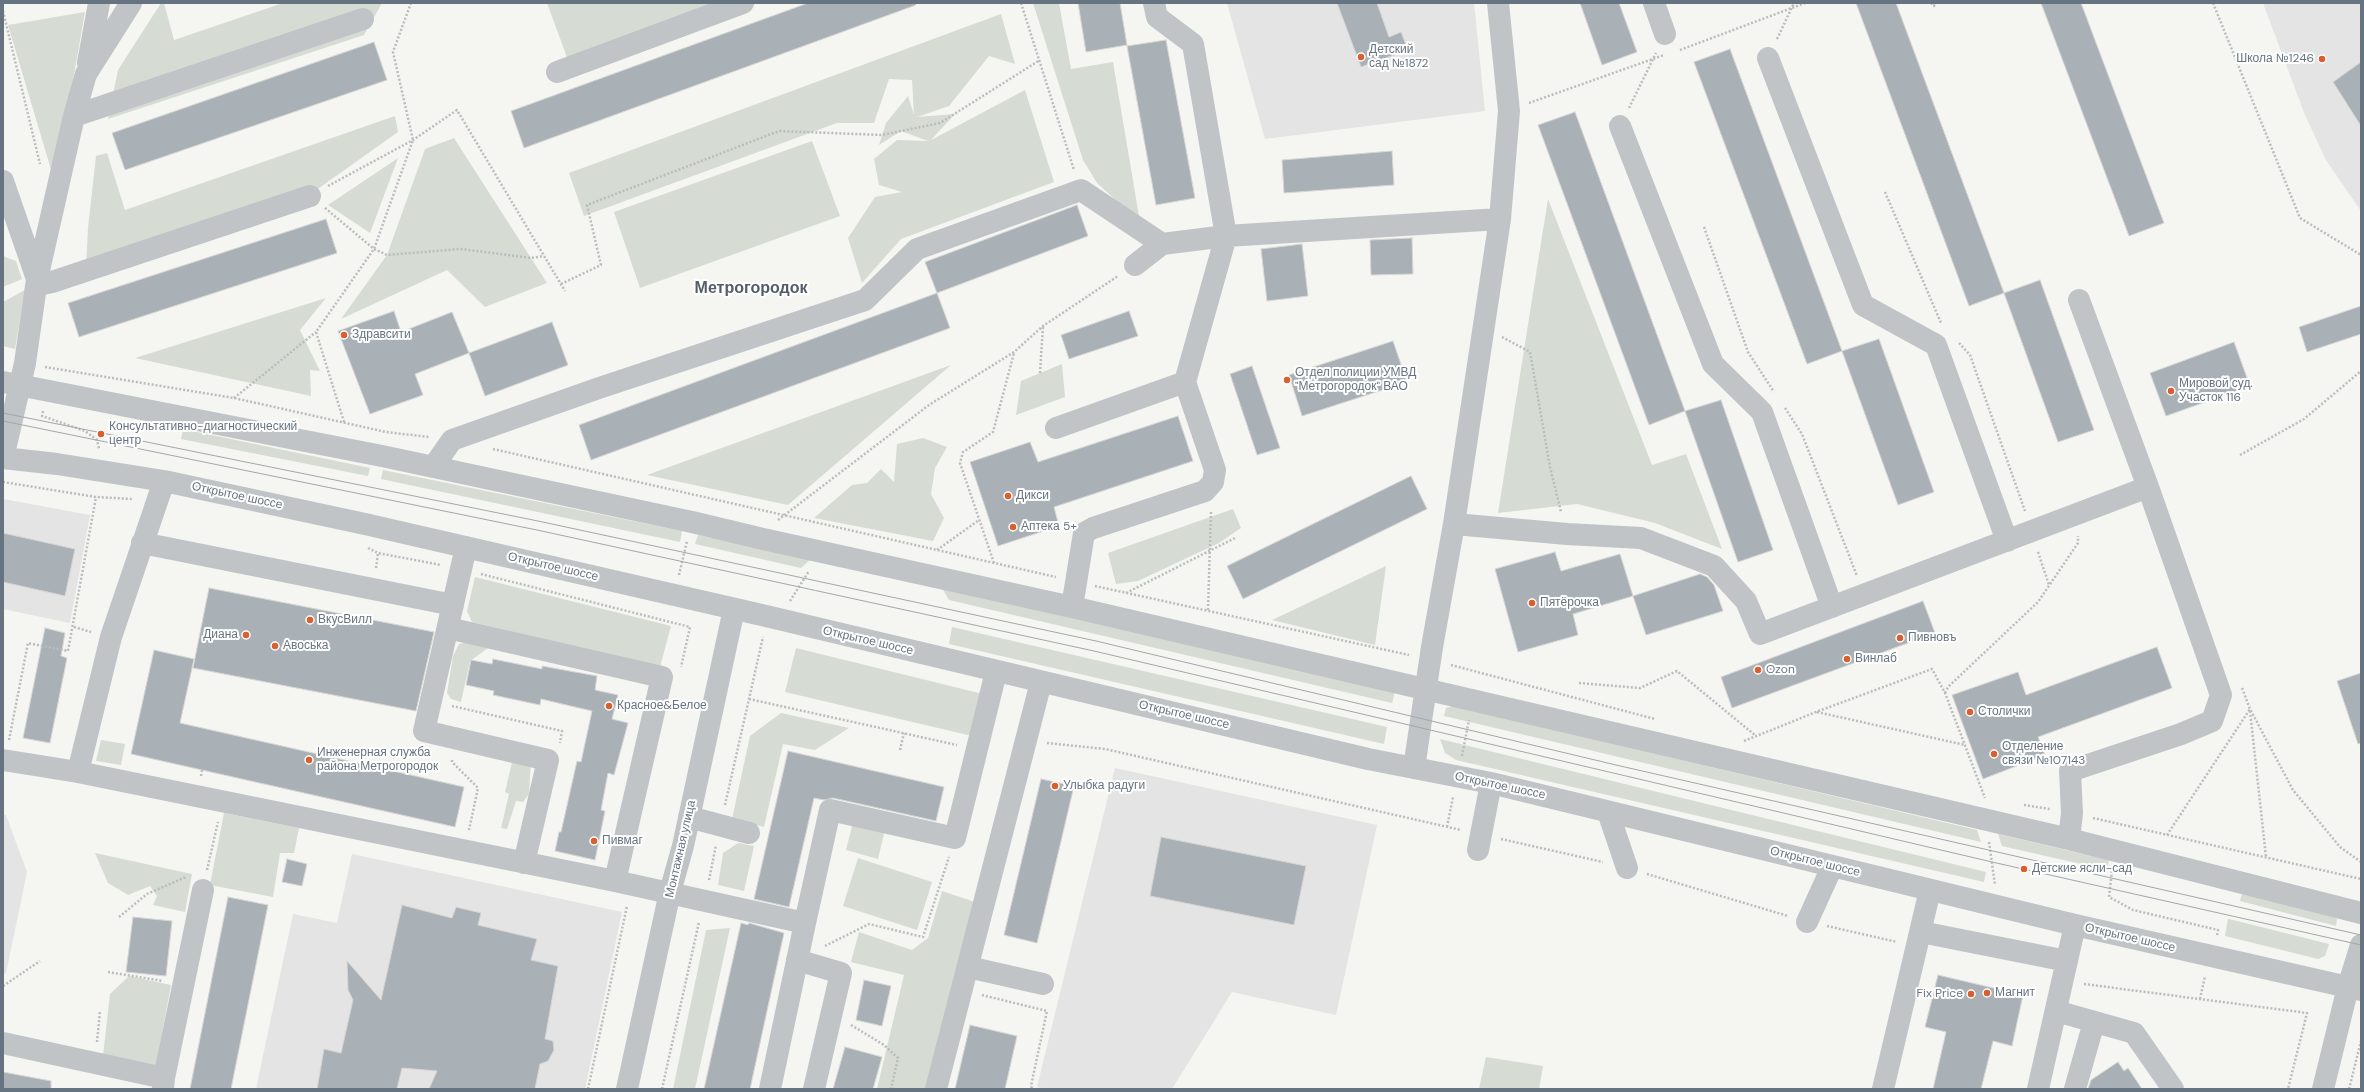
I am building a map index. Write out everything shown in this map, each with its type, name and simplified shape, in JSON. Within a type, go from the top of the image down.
[{"type":"street","points":[[3,458],[11,384],[38,282],[74,116],[86,74],[99,3]]},
{"type":"street","points":[[86,74],[131,3]]},
{"type":"street","points":[[557,72],[743,3]]},
{"type":"street","points":[[1072,607],[1084,533],[1093,528],[1205,491],[1213,482],[1214,470],[1185,382],[1226,236],[1193,44],[1157,17],[1154,3]]},
{"type":"street","points":[[1414,768],[1430,660],[1454,524],[1500,219],[1509,111],[1498,3]]},
{"type":"street","points":[[1654,3],[1669,47]]},
{"type":"street","points":[[74,116],[363,19]]},
{"type":"street","points":[[1768,58],[1863,305],[1936,345],[2007,541]]},
{"type":"street","points":[[1620,126],[1713,364],[1762,412],[1832,607]]},
{"type":"street","points":[[3,181],[38,282]]},
{"type":"street","points":[[433,467],[452,440],[599,388],[865,300],[918,249],[1081,190],[1162,244]]},
{"type":"street","points":[[38,282],[52,282],[310,196]]},
{"type":"street","points":[[1135,265],[1162,244],[1226,236],[1500,219]]},
{"type":"street","points":[[2069,839],[2072,813],[2070,771],[2181,734],[2212,721],[2221,695],[2148,487],[2079,300]]},
{"type":"street","points":[[1056,428],[1185,382]]},
{"type":"street","points":[[11,384],[433,467],[692,522],[1474,699],[1985,809],[2069,839],[2361,913]]},
{"type":"street","name":"Открытое шоссе","points":[[3,458],[56,464],[161,491],[466,547],[996,672],[1414,768],[1491,783],[2075,926],[2355,988]]},
{"type":"street","points":[[1454,524],[1567,534],[1641,538],[1714,566],[1746,601],[1760,634],[2148,487]]},
{"type":"street","points":[[78,772],[111,637],[161,491]]},
{"type":"street","points":[[142,543],[453,605]]},
{"type":"street","points":[[466,547],[424,732],[548,760],[524,863]]},
{"type":"street","name":"Монтажная улица","points":[[627,1089],[670,892],[689,817],[734,609]]},
{"type":"street","points":[[448,628],[662,677],[623,882]]},
{"type":"street","points":[[770,1089],[830,810],[955,838],[996,672]]},
{"type":"street","points":[[936,1089],[1027,742],[1041,682]]},
{"type":"street","points":[[6,752],[78,772],[623,882],[805,923]]},
{"type":"street","points":[[1480,842],[1491,783]]},
{"type":"street","points":[[1608,812],[1627,868]]},
{"type":"street","points":[[689,817],[749,833]]},
{"type":"street","points":[[1807,922],[1832,867]]},
{"type":"street","points":[[3,1043],[164,1083],[184,985],[199,878]]},
{"type":"street","points":[[1883,1089],[1930,890]]},
{"type":"street","points":[[2038,1089],[2075,926]]},
{"type":"street","points":[[1921,932],[2067,961]]},
{"type":"street","points":[[2323,1089],[2355,988],[2361,945]]},
{"type":"street","points":[[797,960],[841,973],[814,1089]]},
{"type":"street","points":[[968,967],[1043,984]]},
{"type":"street","points":[[2056,1011],[2134,1034],[2173,1089]]},
{"type":"street","points":[[2076,1089],[2094,1022]]},
{"type":"path","points":[[234,398],[316,332],[374,249],[413,140],[393,52],[411,3]]},
{"type":"path","points":[[1021,3],[1081,190]]},
{"type":"path","points":[[1768,58],[1794,3]]},
{"type":"path","points":[[1509,111],[1653,60],[1669,47],[1791,9],[1805,3]]},
{"type":"path","points":[[1931,3],[1934,6],[1935,3]]},
{"type":"path","points":[[2213,3],[2300,218],[2361,255]]},
{"type":"path","points":[[3,11],[41,169]]},
{"type":"path","points":[[1620,126],[1653,60],[1669,47]]},
{"type":"path","points":[[561,284],[601,265],[587,205],[779,131],[882,135],[940,123],[1040,60]]},
{"type":"path","points":[[544,256],[531,258],[460,249],[387,255],[374,249],[310,196],[413,140],[457,110],[565,291]]},
{"type":"path","points":[[763,539],[781,515],[929,405],[1014,352],[1043,326],[1135,265]]},
{"type":"path","points":[[1040,373],[1043,326]]},
{"type":"path","points":[[1484,327],[1530,352],[1550,467],[1567,534]]},
{"type":"path","points":[[316,332],[344,422]]},
{"type":"path","points":[[994,563],[960,463],[962,452],[993,432],[1014,352]]},
{"type":"path","points":[[42,366],[234,398],[386,432],[452,440]]},
{"type":"path","points":[[2240,454],[2304,419],[2361,372]]},
{"type":"path","points":[[42,416],[85,431],[97,440],[100,453]]},
{"type":"path","points":[[491,448],[1125,593],[1208,610],[1430,660],[1660,720]]},
{"type":"path","points":[[3,482],[96,497],[161,491]]},
{"type":"path","points":[[1208,610],[1209,551],[1213,482]]},
{"type":"path","points":[[6,752],[28,643],[68,651],[96,497]]},
{"type":"path","points":[[1945,693],[1948,687],[2038,602],[2078,543],[2078,514]]},
{"type":"path","points":[[936,550],[979,520]]},
{"type":"path","points":[[2032,531],[2049,585]]},
{"type":"path","points":[[1125,593],[1235,538]]},
{"type":"path","points":[[366,547],[378,553],[461,570],[690,627]]},
{"type":"path","points":[[794,595],[812,566]]},
{"type":"path","points":[[662,1089],[763,637]]},
{"type":"path","points":[[1749,743],[1742,742],[1816,712],[1932,670],[1945,693],[1965,745],[1985,809],[1996,887]]},
{"type":"path","points":[[1579,683],[1640,688],[1677,672],[1756,736]]},
{"type":"path","points":[[1447,826],[1479,673]]},
{"type":"path","points":[[2242,687],[2250,709],[2293,790],[2340,847],[2361,862]]},
{"type":"path","points":[[749,699],[977,749]]},
{"type":"path","points":[[2167,835],[2250,709]]},
{"type":"path","points":[[2250,709],[2266,858]]},
{"type":"path","points":[[1816,712],[1965,745]]},
{"type":"path","points":[[900,750],[904,733]]},
{"type":"path","points":[[1027,742],[1104,749],[1447,826],[1480,842],[1627,868],[1807,922]]},
{"type":"path","points":[[452,762],[478,788],[468,833]]},
{"type":"path","points":[[1978,797],[1985,809]]},
{"type":"path","points":[[119,917],[147,894],[199,878],[208,867],[222,801]]},
{"type":"path","points":[[2017,804],[2072,813],[2361,880]]},
{"type":"path","points":[[797,960],[869,924],[923,937],[955,838]]},
{"type":"path","points":[[199,878],[208,867]]},
{"type":"path","points":[[2112,867],[2109,897],[2133,910],[2218,930],[2215,942]]},
{"type":"path","points":[[588,1089],[623,882]]},
{"type":"path","points":[[3,986],[40,962]]},
{"type":"path","points":[[108,972],[184,985]]},
{"type":"path","points":[[2200,999],[2206,972]]},
{"type":"path","points":[[2081,983],[2307,1013],[2288,1089]]},
{"type":"path","points":[[962,990],[1047,1011],[1031,1086],[1032,1089]]},
{"type":"path","points":[[832,1013],[884,1045],[898,1058],[891,1089]]},
{"type":"path","points":[[2349,1089],[2361,1042]]},
{"type":"shaded area","points":[[161,3],[164,3],[174,40],[283,3],[382,3],[364,35],[108,119],[118,70]]},
{"type":"shaded area","points":[[547,3],[720,3],[568,60]]},
{"type":"shaded area","points":[[1033,3],[1059,3],[1071,69],[1113,62],[1140,222],[1097,183],[1083,160]]},
{"type":"shaded area","name":"Детский сад №1872","points":[[1227,3],[1474,3],[1485,111],[1265,139]]},
{"type":"shaded area","name":"Школа №1246","points":[[2263,3],[2361,3],[2361,211],[2326,160],[2305,115]]},
{"type":"shaded area","points":[[85,12],[55,183],[8,25]]},
{"type":"shaded area","points":[[1001,14],[1015,64],[989,56],[949,106],[917,117],[955,114],[931,140],[1025,90],[1054,182],[901,239],[862,283],[848,238],[875,197],[902,192],[879,185],[874,159],[897,140],[928,141],[901,131],[879,145],[886,123],[908,96],[914,115],[912,80],[889,79],[874,123],[837,123],[584,216],[569,173]]},
{"type":"shaded area","points":[[395,116],[398,132],[305,198],[86,268],[88,228],[96,156],[107,153],[125,210]]},
{"type":"shaded area","points":[[454,138],[547,283],[485,307],[447,270],[341,319],[387,255],[425,149]]},
{"type":"shaded area","points":[[812,141],[840,216],[640,288],[614,212]]},
{"type":"shaded area","points":[[398,158],[370,233],[328,205]]},
{"type":"shaded area","points":[[1548,199],[1652,465],[1686,454],[1722,549],[1655,523],[1577,504],[1498,513]]},
{"type":"shaded area","points":[[3,256],[16,261],[22,279],[3,287]]},
{"type":"shaded area","points":[[25,290],[15,349],[3,346],[3,302]]},
{"type":"shaded area","points":[[326,298],[300,330],[320,371],[310,370],[311,396],[135,358]]},
{"type":"shaded area","points":[[1062,364],[1065,397],[1016,415],[1021,381]]},
{"type":"shaded area","points":[[951,365],[788,505],[647,475]]},
{"type":"shaded area","points":[[183,429],[370,468],[368,476],[181,439]]},
{"type":"shaded area","points":[[923,438],[947,447],[935,468],[931,494],[944,518],[933,541],[814,518],[852,485],[867,483],[881,469],[894,482],[897,444]]},
{"type":"shaded area","points":[[383,470],[682,531],[680,542],[381,479]]},
{"type":"shaded area","points":[[3,499],[90,515],[70,623],[3,609]]},
{"type":"shaded area","points":[[1233,509],[1241,528],[1219,543],[1138,581],[1116,584],[1108,553]]},
{"type":"shaded area","points":[[698,535],[812,558],[801,568],[695,544]]},
{"type":"shaded area","points":[[1386,566],[1375,645],[1272,620]]},
{"type":"shaded area","points":[[475,577],[671,626],[660,667],[472,622],[467,611]]},
{"type":"shaded area","points":[[941,586],[1395,692],[1392,703],[949,600]]},
{"type":"shaded area","points":[[952,627],[1387,727],[1384,744],[949,644]]},
{"type":"shaded area","points":[[471,641],[491,646],[470,661],[461,702],[451,699],[447,693],[453,656],[459,644]]},
{"type":"shaded area","points":[[796,648],[983,694],[972,736],[785,692]]},
{"type":"shaded area","points":[[1453,706],[1977,830],[1981,842],[1444,716],[1446,708]]},
{"type":"shaded area","points":[[781,713],[849,728],[815,750],[783,744],[764,827],[732,819],[750,736]]},
{"type":"shaded area","points":[[1440,739],[1986,872],[1984,882],[1456,760],[1445,753]]},
{"type":"shaded area","points":[[101,740],[125,744],[121,765],[96,761]]},
{"type":"shaded area","points":[[513,758],[531,760],[529,794],[523,802],[516,801],[507,829],[501,828],[509,794],[505,792]]},
{"type":"shaded area","points":[[1115,768],[1377,825],[1336,1015],[1232,992],[1172,1089],[1048,1089],[1037,1087]]},
{"type":"shaded area","points":[[224,813],[299,828],[294,853],[280,853],[273,897],[210,885]]},
{"type":"shaded area","points":[[3,814],[6,815],[27,872],[6,973],[3,974]]},
{"type":"shaded area","points":[[853,822],[885,829],[878,859],[846,850]]},
{"type":"shaded area","points":[[1998,834],[2109,860],[2107,870],[2002,846]]},
{"type":"shaded area","points":[[738,843],[754,846],[744,891],[718,885],[723,853]]},
{"type":"shaded area","points":[[95,853],[192,874],[185,912],[153,905],[157,896],[150,886],[128,895],[108,883]]},
{"type":"shaded area","points":[[352,854],[622,912],[585,1089],[256,1089],[293,914],[337,923]]},
{"type":"shaded area","points":[[858,858],[932,882],[917,930],[843,906]]},
{"type":"shaded area","points":[[2243,890],[2328,913],[2337,919],[2336,926],[2240,901]]},
{"type":"shaded area","points":[[942,891],[978,903],[930,1089],[877,1089],[904,975],[851,962],[859,932],[912,950],[928,938]]},
{"type":"shaded area","points":[[2228,919],[2329,944],[2325,956],[2318,959],[2225,936]]},
{"type":"shaded area","points":[[730,928],[695,1089],[673,1089],[706,930]]},
{"type":"shaded area","points":[[129,976],[171,985],[156,1067],[103,1056],[110,994]]},
{"type":"shaded area","points":[[1486,1057],[1543,1066],[1539,1089],[1479,1089]]},
{"type":"building","points":[[808,3],[915,3],[916,5],[524,148],[511,111]]},
{"type":"building","points":[[1078,3],[1120,3],[1127,45],[1086,52]]},
{"type":"building","points":[[1337,3],[1377,3],[1389,37],[1401,32],[1408,50],[1361,67]]},
{"type":"building","points":[[1580,3],[1619,3],[1637,52],[1602,65]]},
{"type":"building","points":[[1856,3],[1896,3],[2004,293],[1969,306]]},
{"type":"building","points":[[2041,3],[2081,3],[2164,223],[2129,236]]},
{"type":"building","points":[[1166,40],[1195,198],[1156,205],[1127,46]]},
{"type":"building","points":[[374,42],[387,80],[125,170],[112,133]]},
{"type":"building","points":[[1730,49],[1842,351],[1807,364],[1694,62]]},
{"type":"building","points":[[2361,62],[2361,126],[2333,82]]},
{"type":"building","points":[[1575,112],[1685,411],[1649,425],[1538,125]]},
{"type":"building","points":[[1392,151],[1394,185],[1284,193],[1282,160]]},
{"type":"building","points":[[1077,205],[1088,236],[937,293],[925,262]]},
{"type":"building","points":[[326,219],[337,253],[79,337],[68,303]]},
{"type":"building","points":[[1412,238],[1413,274],[1371,275],[1370,240]]},
{"type":"building","points":[[1302,244],[1308,296],[1267,301],[1261,249]]},
{"type":"building","points":[[2040,280],[2094,430],[2058,442],[2004,293]]},
{"type":"building","points":[[937,293],[950,328],[591,460],[579,425]]},
{"type":"building","points":[[2361,306],[2361,334],[2307,352],[2299,327]]},
{"type":"building","points":[[394,311],[401,332],[452,312],[469,353],[415,374],[423,395],[370,414],[338,331]]},
{"type":"building","points":[[1129,311],[1138,336],[1069,359],[1061,335]]},
{"type":"building","points":[[552,322],[568,365],[485,396],[469,353]]},
{"type":"building","points":[[1879,339],[1934,492],[1898,505],[1842,351]]},
{"type":"building","points":[[1393,341],[1407,382],[1302,416],[1289,375]]},
{"type":"building","points":[[2234,342],[2250,386],[2166,416],[2150,373]]},
{"type":"building","points":[[1252,366],[1280,448],[1257,455],[1230,374]]},
{"type":"building","points":[[1721,400],[1773,550],[1738,562],[1685,411]]},
{"type":"building","points":[[1178,416],[1193,461],[1054,507],[1059,526],[998,546],[970,462],[1030,442],[1038,462]]},
{"type":"building","points":[[1411,476],[1427,509],[1243,599],[1227,566]]},
{"type":"building","points":[[3,533],[75,549],[65,596],[3,582]]},
{"type":"building","points":[[1555,552],[1561,571],[1620,554],[1633,596],[1573,614],[1578,635],[1518,652],[1495,569]]},
{"type":"building","points":[[1700,574],[1707,577],[1714,585],[1723,611],[1646,635],[1633,596]]},
{"type":"building","points":[[209,588],[434,632],[416,711],[193,668]]},
{"type":"building","points":[[1923,601],[1935,633],[1732,708],[1721,677]]},
{"type":"building","points":[[45,628],[65,633],[61,656],[67,658],[50,743],[23,738]]},
{"type":"building","points":[[2157,647],[2172,688],[2038,737],[2045,755],[1983,779],[1952,695],[2018,672],[2026,695]]},
{"type":"building","points":[[154,650],[194,659],[180,723],[464,787],[455,827],[131,754]]},
{"type":"building","points":[[493,659],[542,669],[542,666],[597,676],[595,690],[618,695],[612,719],[628,723],[614,775],[608,773],[601,810],[605,811],[595,860],[555,851],[559,832],[561,832],[577,761],[581,762],[592,711],[541,699],[540,705],[493,695],[494,691],[466,685],[471,660],[492,664]]},
{"type":"building","points":[[2361,673],[2361,743],[2358,744],[2337,681]]},
{"type":"building","points":[[788,751],[944,787],[936,821],[833,798],[824,800],[814,798],[789,907],[754,899]]},
{"type":"building","points":[[1041,779],[1074,786],[1037,943],[1004,935]]},
{"type":"building","points":[[1161,837],[1306,866],[1294,925],[1150,896]]},
{"type":"building","points":[[287,859],[307,864],[302,886],[282,882]]},
{"type":"building","points":[[228,897],[268,905],[231,1089],[190,1089]]},
{"type":"building","points":[[402,905],[452,918],[456,907],[481,913],[478,925],[537,939],[531,960],[558,966],[545,1039],[553,1041],[554,1050],[548,1061],[540,1064],[535,1089],[429,1089],[437,1071],[402,1068],[397,1089],[317,1089],[324,1049],[341,1053],[353,1000],[348,990],[347,961],[381,1000]]},
{"type":"building","points":[[133,917],[172,921],[166,976],[126,972]]},
{"type":"building","points":[[741,923],[748,925],[749,923],[784,933],[750,1089],[704,1089]]},
{"type":"building","points":[[1938,975],[2023,995],[2012,1046],[1993,1041],[1981,1089],[1933,1089],[1946,1032],[1925,1027]]},
{"type":"building","points":[[864,980],[891,986],[882,1026],[856,1020]]},
{"type":"building","points":[[970,1025],[1017,1036],[1005,1089],[955,1089]]},
{"type":"building","points":[[845,1047],[882,1057],[873,1089],[833,1089]]},
{"type":"building","points":[[2118,1062],[2124,1071],[2128,1068],[2142,1089],[2088,1089],[2091,1080]]},
{"type":"building","points":[[3,1072],[51,1081],[51,1089],[3,1089]]},
{"type":"tram line","points":[[3,413],[538,521],[1096,641],[1616,765],[2361,935]]},
{"type":"tram line","points":[[3,421],[537,530],[1094,651],[1992,862],[2361,945]]},
{"type":"place","name":"Детский сад №1872","points":[[1361,57]]},
{"type":"place","name":"Школа №1246","points":[[2322,59]]},
{"type":"place","name":"Здравсити","points":[[344,335]]},
{"type":"place","name":"Отдел полиции УМВД \"Метрогородок\" ВАО","points":[[1287,380]]},
{"type":"place","name":"Мировой суд. Участок 116","points":[[2171,391]]},
{"type":"place","name":"Консультативно-диагностический центр","points":[[101,434]]},
{"type":"place","name":"Дикси","points":[[1008,496]]},
{"type":"place","name":"Аптека 5+","points":[[1013,527]]},
{"type":"place","name":"Пятёрочка","points":[[1532,603]]},
{"type":"place","name":"ВкусВилл","points":[[310,620]]},
{"type":"place","name":"Диана","points":[[246,635]]},
{"type":"place","name":"Пивновъ","points":[[1900,638]]},
{"type":"place","name":"Авоська","points":[[275,646]]},
{"type":"place","name":"Винлаб","points":[[1847,659]]},
{"type":"place","name":"Ozon","points":[[1758,670]]},
{"type":"place","name":"Красное&Белое","points":[[609,706]]},
{"type":"place","name":"Столички","points":[[1970,712]]},
{"type":"place","name":"Отделение связи №107143","points":[[1994,754]]},
{"type":"place","name":"Инженерная служба района Метрогородок","points":[[309,760]]},
{"type":"place","name":"Улыбка радуги","points":[[1055,786]]},
{"type":"place","name":"Пивмаг","points":[[594,841]]},
{"type":"place","name":"Детские ясли-сад","points":[[2024,869]]},
{"type":"place","name":"Магнит","points":[[1987,993]]},
{"type":"place","name":"Fix Price","points":[[1971,994]]},
{"type":"district","name":"Метрогородок","points":[[751,289]]}]
